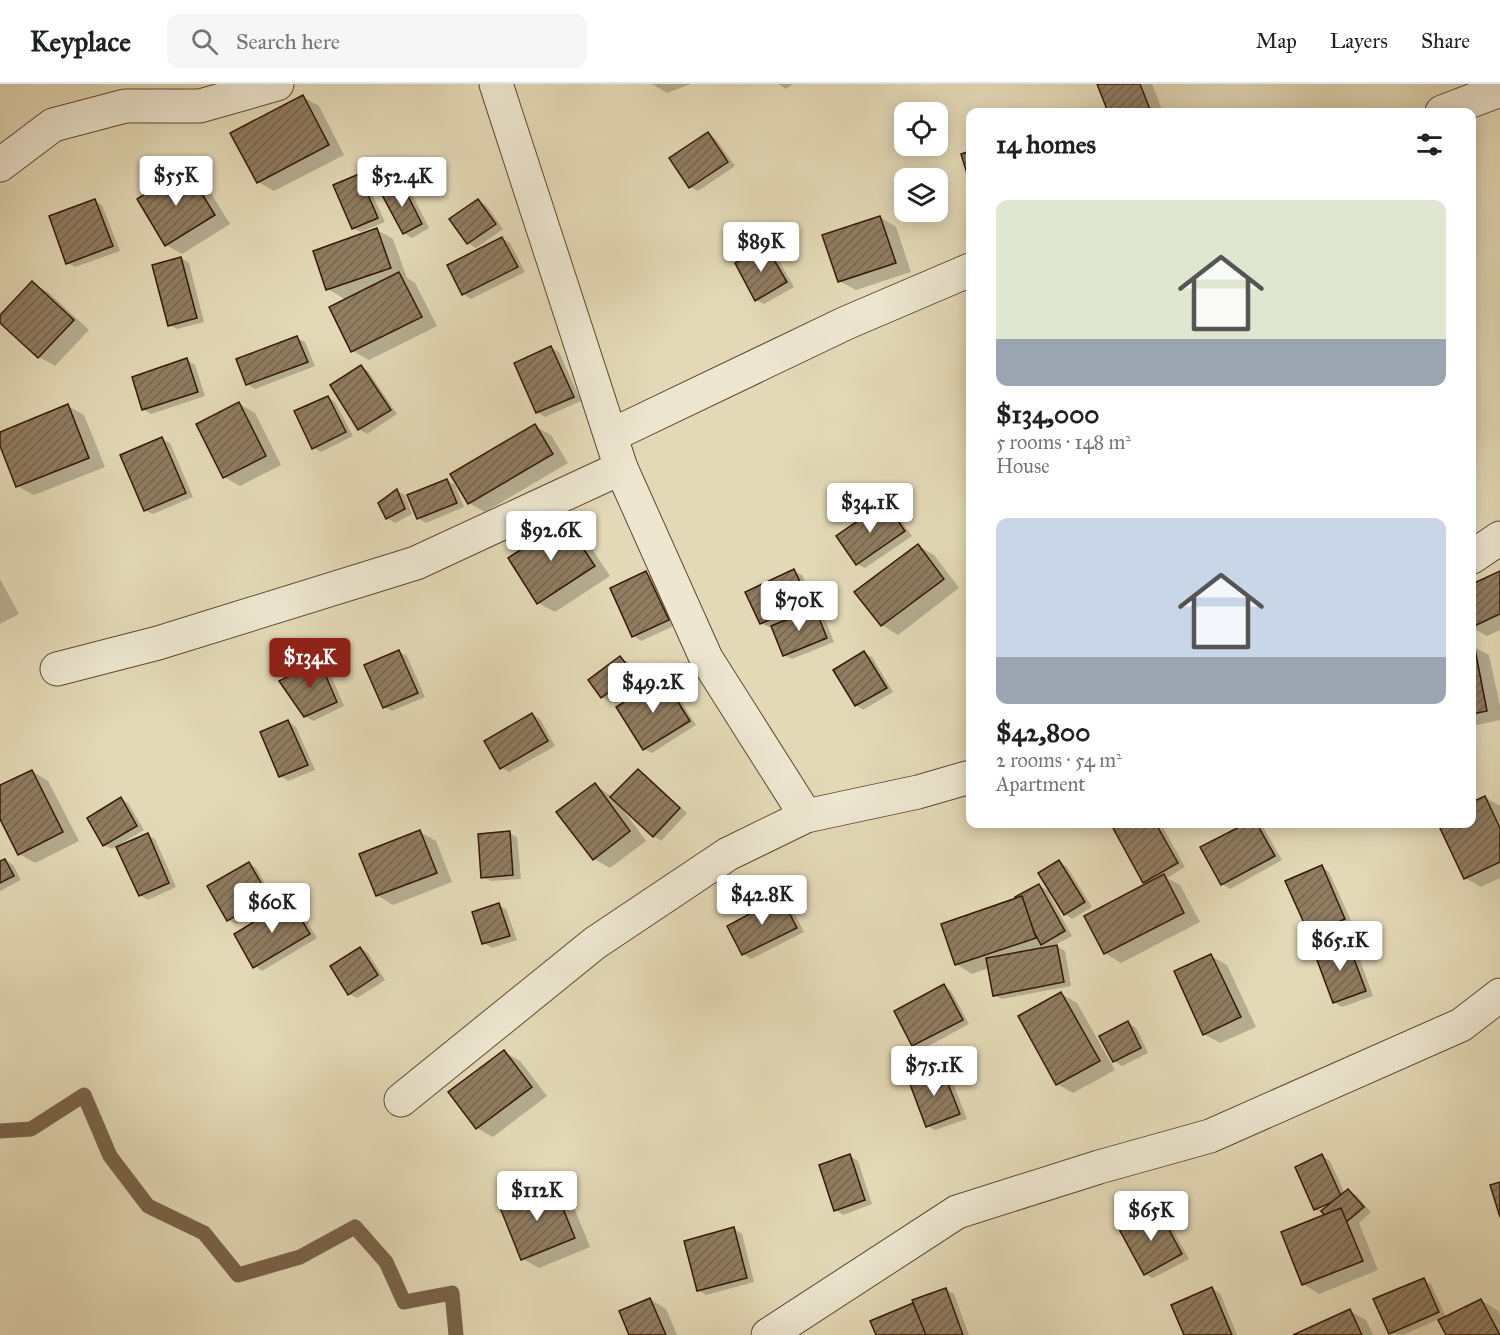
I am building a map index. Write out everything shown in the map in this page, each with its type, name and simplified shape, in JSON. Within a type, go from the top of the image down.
[{"type":"street","points":[[0,165],[53,125],[125,106],[200,106],[277,84]]},
{"type":"street","points":[[496,84],[621,468],[706,658],[806,816]]},
{"type":"street","points":[[1453,108],[1500,90]]},
{"type":"street","points":[[612,435],[846,323],[966,272]]},
{"type":"street","points":[[57,669],[158,643],[416,563],[621,468]]},
{"type":"street","points":[[1476,554],[1500,538]]},
{"type":"street","points":[[401,1100],[595,943],[729,854],[806,816],[918,792],[966,778]]},
{"type":"street","points":[[768,1335],[957,1212],[1099,1167],[1210,1136],[1461,1025],[1500,995]]},
{"type":"building","points":[[1097,84],[1140,84],[1149,108],[1106,108]]},
{"type":"building","points":[[303,95],[329,145],[257,183],[230,133]]},
{"type":"building","points":[[708,132],[728,162],[689,188],[669,158]]},
{"type":"building","points":[[966,152],[966,170],[961,154]]},
{"type":"building","points":[[186,168],[215,215],[165,246],[137,199]]},
{"type":"building","points":[[359,174],[378,218],[352,229],[333,185]]},
{"type":"building","points":[[401,182],[422,224],[403,234],[381,193]]},
{"type":"building","points":[[95,199],[113,246],[66,264],[49,216]]},
{"type":"building","points":[[478,199],[496,224],[467,244],[449,219]]},
{"type":"building","points":[[880,216],[896,263],[838,282],[822,235]]},
{"type":"building","points":[[377,228],[391,268],[326,290],[313,251]]},
{"type":"building","points":[[502,237],[518,267],[462,295],[447,265]]},
{"type":"building","points":[[766,246],[787,282],[755,301],[735,263]]},
{"type":"building","points":[[181,257],[197,318],[168,326],[152,265]]},
{"type":"building","points":[[399,272],[422,317],[351,352],[329,307]]},
{"type":"building","points":[[32,281],[74,320],[38,358],[0,323],[0,315]]},
{"type":"building","points":[[297,336],[308,362],[246,385],[236,359]]},
{"type":"building","points":[[551,346],[574,397],[536,413],[514,363]]},
{"type":"building","points":[[187,358],[198,392],[142,410],[132,377]]},
{"type":"building","points":[[361,365],[391,410],[358,430],[330,385]]},
{"type":"building","points":[[328,396],[346,432],[312,449],[294,411]]},
{"type":"building","points":[[239,402],[266,456],[223,478],[196,424]]},
{"type":"building","points":[[68,404],[89,458],[16,487],[0,446],[0,432]]},
{"type":"building","points":[[535,424],[553,454],[468,504],[450,474]]},
{"type":"building","points":[[162,437],[186,493],[144,511],[120,455]]},
{"type":"building","points":[[447,479],[457,503],[417,519],[407,495]]},
{"type":"building","points":[[397,489],[405,509],[386,519],[378,503]]},
{"type":"building","points":[[885,502],[905,531],[856,565],[836,536]]},
{"type":"building","points":[[565,521],[595,566],[537,604],[508,558]]},
{"type":"building","points":[[918,544],[944,579],[881,626],[854,592]]},
{"type":"building","points":[[794,569],[809,601],[760,624],[745,592]]},
{"type":"building","points":[[646,571],[669,620],[632,637],[610,588]]},
{"type":"building","points":[[1500,571],[1500,614],[1476,625],[1476,582]]},
{"type":"building","points":[[815,608],[827,638],[783,656],[771,626]]},
{"type":"building","points":[[399,650],[418,693],[383,708],[364,665]]},
{"type":"building","points":[[864,651],[887,688],[855,706],[833,670]]},
{"type":"building","points":[[1476,654],[1487,711],[1476,713]]},
{"type":"building","points":[[620,656],[634,674],[601,698],[588,680]]},
{"type":"building","points":[[319,660],[337,702],[304,717],[279,681]]},
{"type":"building","points":[[663,678],[690,721],[643,750],[616,707]]},
{"type":"building","points":[[532,713],[548,741],[500,769],[484,741]]},
{"type":"building","points":[[288,720],[308,765],[279,777],[260,732]]},
{"type":"building","points":[[638,769],[680,808],[653,837],[610,797]]},
{"type":"building","points":[[32,770],[63,832],[18,855],[0,819],[0,785]]},
{"type":"building","points":[[595,783],[630,831],[593,860],[556,812]]},
{"type":"building","points":[[1485,796],[1500,828],[1500,862],[1464,879],[1440,828],[1476,828],[1476,800]]},
{"type":"building","points":[[121,797],[137,826],[103,846],[87,818]]},
{"type":"building","points":[[1113,828],[1158,828],[1178,863],[1143,883]]},
{"type":"building","points":[[1237,828],[1259,828],[1275,856],[1221,885],[1200,847]]},
{"type":"building","points":[[420,830],[437,873],[376,896],[359,854]]},
{"type":"building","points":[[510,831],[513,875],[481,878],[478,834]]},
{"type":"building","points":[[148,833],[169,883],[139,896],[116,847]]},
{"type":"building","points":[[5,859],[14,876],[0,883],[0,861]]},
{"type":"building","points":[[1059,860],[1085,902],[1064,915],[1038,873]]},
{"type":"building","points":[[249,862],[269,897],[227,921],[207,886]]},
{"type":"building","points":[[1322,865],[1345,919],[1309,934],[1285,881]]},
{"type":"building","points":[[1164,874],[1184,913],[1104,954],[1084,916]]},
{"type":"building","points":[[1039,884],[1065,931],[1041,945],[1015,897]]},
{"type":"building","points":[[1022,896],[1036,938],[955,965],[941,924]]},
{"type":"building","points":[[781,897],[797,928],[742,955],[727,926]]},
{"type":"building","points":[[290,900],[310,934],[253,968],[234,934]]},
{"type":"building","points":[[499,903],[510,936],[482,944],[472,912]]},
{"type":"building","points":[[1347,940],[1366,991],[1333,1003],[1314,952]]},
{"type":"building","points":[[1057,945],[1064,982],[993,996],[986,958]]},
{"type":"building","points":[[360,947],[378,975],[348,995],[330,966]]},
{"type":"building","points":[[1211,954],[1241,1017],[1203,1035],[1174,971]]},
{"type":"building","points":[[944,984],[963,1020],[912,1046],[894,1011]]},
{"type":"building","points":[[1061,992],[1100,1061],[1056,1085],[1018,1016]]},
{"type":"building","points":[[1128,1021],[1141,1048],[1113,1062],[1099,1036]]},
{"type":"building","points":[[504,1050],[532,1087],[476,1129],[448,1092]]},
{"type":"building","points":[[941,1066],[960,1114],[926,1127],[908,1079]]},
{"type":"building","points":[[850,1154],[865,1200],[834,1211],[819,1165]]},
{"type":"building","points":[[1322,1154],[1342,1198],[1314,1210],[1295,1167]]},
{"type":"building","points":[[1500,1182],[1500,1217],[1490,1185]]},
{"type":"building","points":[[553,1184],[575,1238],[521,1260],[499,1205]]},
{"type":"building","points":[[1348,1189],[1364,1207],[1337,1230],[1321,1211]]},
{"type":"building","points":[[1341,1208],[1363,1261],[1302,1285],[1281,1232]]},
{"type":"building","points":[[1158,1209],[1182,1254],[1144,1275],[1119,1229]]},
{"type":"building","points":[[734,1227],[747,1278],[697,1291],[684,1241]]},
{"type":"building","points":[[1424,1278],[1439,1312],[1389,1334],[1373,1299]]},
{"type":"building","points":[[1212,1287],[1232,1335],[1184,1335],[1171,1305]]},
{"type":"building","points":[[946,1288],[963,1335],[924,1335],[912,1300]]},
{"type":"building","points":[[650,1298],[666,1335],[629,1335],[619,1311]]},
{"type":"building","points":[[1481,1299],[1500,1335],[1446,1335],[1438,1320]]},
{"type":"building","points":[[913,1303],[926,1335],[876,1335],[870,1321]]},
{"type":"building","points":[[1350,1309],[1362,1335],[1293,1335]]},
{"type":"waterway","points":[[0,1131],[31,1129],[84,1095],[110,1156],[148,1206],[204,1233],[238,1275],[300,1257],[355,1227],[386,1262],[404,1302],[452,1293],[456,1335]]}]
